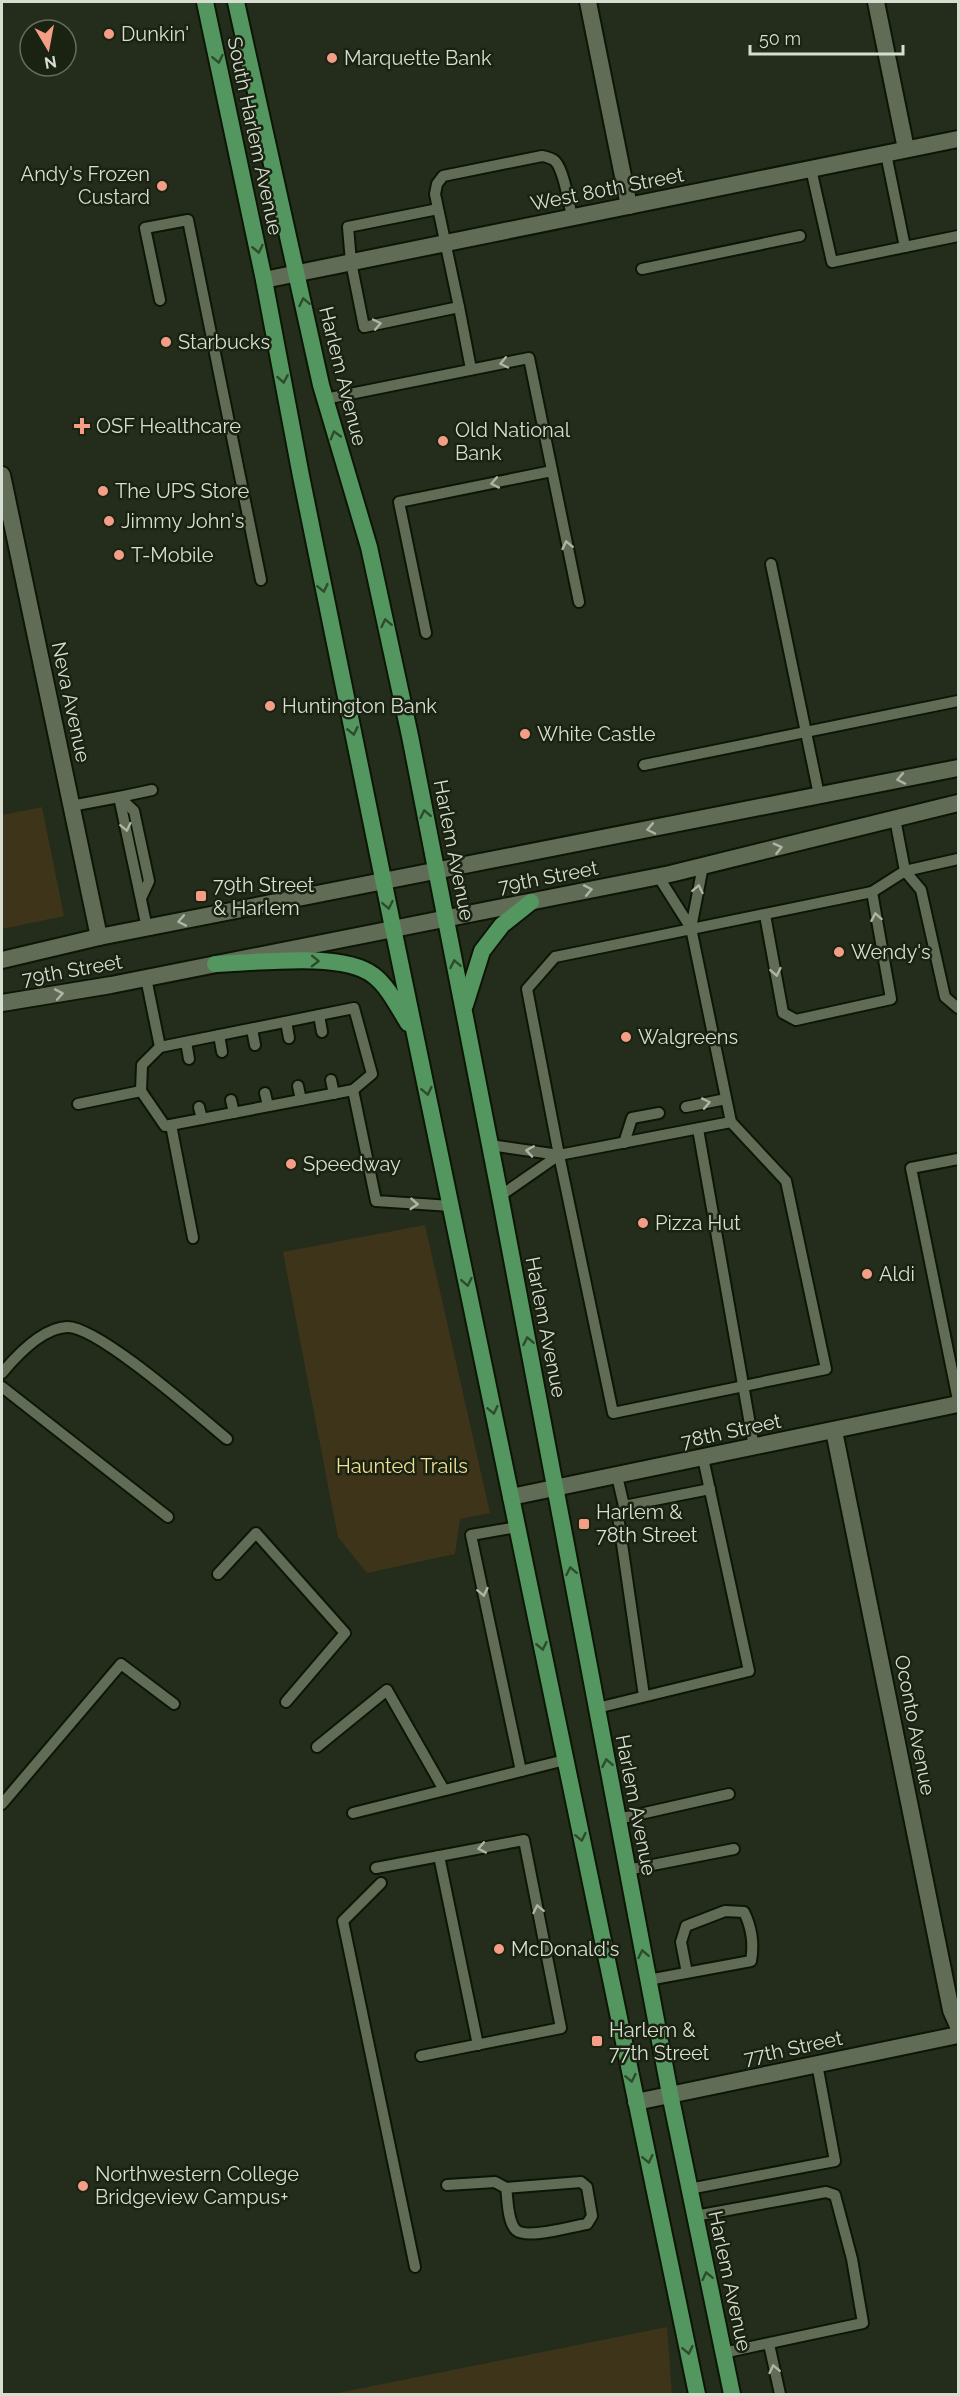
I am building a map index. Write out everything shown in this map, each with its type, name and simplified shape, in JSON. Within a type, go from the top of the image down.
[{"type":"main road","name":"South Harlem Avenue","points":[[205,2],[264,280]]},
{"type":"main road","name":"South Harlem Avenue","points":[[236,2],[297,273]]},
{"type":"main road","name":"Harlem Avenue","points":[[297,273],[325,399],[378,584],[464,1009],[670,2094],[732,2394]]},
{"type":"main road","points":[[264,280],[383,881],[697,2394]]},
{"type":"main road","points":[[464,1009],[482,951],[502,925],[531,902]]},
{"type":"main road","points":[[215,964],[311,961],[351,964],[374,976],[395,1002],[415,1034]]},
{"type":"street","points":[[588,2],[630,206]]},
{"type":"street","points":[[876,2],[906,149]]},
{"type":"street","name":"West 80th Street","points":[[264,280],[958,139]]},
{"type":"street","name":"Neva Avenue","points":[[2,475],[99,937]]},
{"type":"street","name":"79th Street","points":[[2,960],[147,927],[958,768]]},
{"type":"street","name":"79th Street","points":[[2,1003],[146,978],[658,876],[958,803]]},
{"type":"street","name":"78th Street","points":[[511,1497],[834,1431],[958,1402]]},
{"type":"street","name":"Oconto Avenue","points":[[834,1431],[951,2010],[958,2026]]},
{"type":"street","name":"77th Street","points":[[636,2102],[958,2035]]},
{"type":"lane","points":[[885,154],[905,247]]},
{"type":"lane","points":[[471,369],[435,194],[437,184],[443,176],[542,156],[557,162],[572,217]]},
{"type":"lane","points":[[811,169],[832,262],[958,236]]},
{"type":"lane","points":[[438,208],[348,227],[351,262],[364,327],[459,308]]},
{"type":"lane","points":[[160,300],[145,228],[188,220],[261,580]]},
{"type":"lane","points":[[642,269],[800,236]]},
{"type":"lane","points":[[325,399],[529,358],[579,602]]},
{"type":"lane","points":[[426,633],[399,502],[552,471]]},
{"type":"lane","points":[[771,564],[819,795]]},
{"type":"lane","points":[[644,765],[958,701]]},
{"type":"lane","points":[[71,806],[152,790]]},
{"type":"lane","points":[[119,797],[147,927]]},
{"type":"lane","points":[[895,819],[905,871],[921,890],[945,997],[958,1008]]},
{"type":"lane","points":[[658,876],[691,928],[731,1122],[786,1181],[826,1369],[613,1413],[527,989],[555,957],[691,928],[872,892],[905,871],[958,859]]},
{"type":"lane","points":[[691,928],[703,866]]},
{"type":"lane","points":[[765,915],[783,1013],[796,1020],[891,999],[872,892]]},
{"type":"lane","points":[[146,978],[160,1047]]},
{"type":"lane","points":[[354,1008],[372,1074],[353,1090],[165,1126],[141,1091],[142,1065],[160,1047],[186,1042],[354,1008]]},
{"type":"lane","points":[[319,1015],[322,1032]]},
{"type":"lane","points":[[286,1022],[289,1038]]},
{"type":"lane","points":[[252,1029],[255,1045]]},
{"type":"lane","points":[[219,1035],[222,1052]]},
{"type":"lane","points":[[186,1042],[189,1059]]},
{"type":"lane","points":[[331,1080],[334,1094]]},
{"type":"lane","points":[[298,1086],[301,1100]]},
{"type":"lane","points":[[353,1090],[376,1201],[451,1206]]},
{"type":"lane","points":[[78,1104],[141,1091]]},
{"type":"lane","points":[[265,1093],[268,1106]]},
{"type":"lane","points":[[686,1107],[726,1099]]},
{"type":"lane","points":[[231,1100],[234,1113]]},
{"type":"lane","points":[[199,1107],[202,1119]]},
{"type":"lane","points":[[624,1143],[632,1118],[659,1113]]},
{"type":"lane","points":[[490,1145],[559,1155],[731,1122]]},
{"type":"lane","points":[[171,1125],[193,1239]]},
{"type":"lane","points":[[698,1129],[754,1447]]},
{"type":"lane","points":[[500,1196],[559,1155]]},
{"type":"lane","points":[[958,1159],[911,1168],[958,1402]]},
{"type":"lane","points":[[2,1373],[48,1331],[69,1327],[89,1334],[124,1356],[227,1439]]},
{"type":"lane","points":[[2,1387],[168,1517]]},
{"type":"lane","points":[[597,1708],[749,1671],[703,1458]]},
{"type":"lane","points":[[616,1476],[624,1506],[618,1516],[644,1696]]},
{"type":"lane","points":[[624,1506],[710,1490]]},
{"type":"lane","points":[[517,1527],[471,1535],[521,1771]]},
{"type":"lane","points":[[218,1574],[256,1533],[345,1633],[286,1702]]},
{"type":"lane","points":[[2,1804],[121,1664],[174,1704]]},
{"type":"lane","points":[[317,1747],[387,1690],[444,1790]]},
{"type":"lane","points":[[352,1813],[565,1760]]},
{"type":"lane","points":[[618,1819],[729,1794]]},
{"type":"lane","points":[[376,1868],[524,1840],[561,2028],[421,2056]]},
{"type":"lane","points":[[627,1870],[734,1849]]},
{"type":"lane","points":[[440,1856],[478,2044]]},
{"type":"lane","points":[[381,1883],[344,1921],[415,2267]]},
{"type":"lane","points":[[648,1980],[687,1973],[751,1961],[753,1950],[750,1925],[744,1912],[725,1911],[686,1926],[681,1942],[687,1973]]},
{"type":"lane","points":[[690,2189],[835,2161],[817,2064]]},
{"type":"lane","points":[[447,2185],[495,2182],[507,2188],[581,2182],[587,2187],[592,2216],[587,2224],[528,2235],[516,2230],[512,2220],[507,2188]]},
{"type":"lane","points":[[695,2216],[826,2192],[835,2195],[852,2259],[863,2323],[723,2353]]},
{"type":"lane","points":[[769,2344],[780,2394]]},
{"type":"green space","points":[[42,807],[64,916],[2,929],[2,815]]},
{"type":"green space","name":"Haunted Trails","points":[[425,1225],[490,1513],[460,1519],[455,1554],[367,1573],[338,1537],[283,1252]]},
{"type":"green space","points":[[667,2327],[672,2394],[333,2394]]},
{"type":"place","name":"Dunkin'","points":[[109,34]]},
{"type":"place","name":"Marquette Bank","points":[[332,58]]},
{"type":"place","name":"Andy's Frozen Custard","points":[[162,186]]},
{"type":"place","name":"Starbucks","points":[[166,342]]},
{"type":"place","name":"OSF Healthcare","points":[[82,426]]},
{"type":"place","name":"Old National Bank","points":[[443,441]]},
{"type":"place","name":"The UPS Store","points":[[103,491]]},
{"type":"place","name":"Jimmy John's","points":[[109,521]]},
{"type":"place","name":"T-Mobile","points":[[119,555]]},
{"type":"place","name":"Huntington Bank","points":[[270,706]]},
{"type":"place","name":"White Castle","points":[[525,734]]},
{"type":"place","name":"79th Street & Harlem","points":[[201,896]]},
{"type":"place","name":"Wendy's","points":[[839,952]]},
{"type":"place","name":"Walgreens","points":[[626,1037]]},
{"type":"place","name":"Speedway","points":[[291,1164]]},
{"type":"place","name":"Pizza Hut","points":[[643,1223]]},
{"type":"place","name":"Aldi","points":[[867,1274]]},
{"type":"place","name":"Harlem & 78th Street","points":[[584,1524]]},
{"type":"place","name":"McDonald's","points":[[499,1949]]},
{"type":"place","name":"Harlem & 77th Street","points":[[597,2041]]},
{"type":"place","name":"Northwestern College Bridgeview Campus+","points":[[83,2186]]}]
